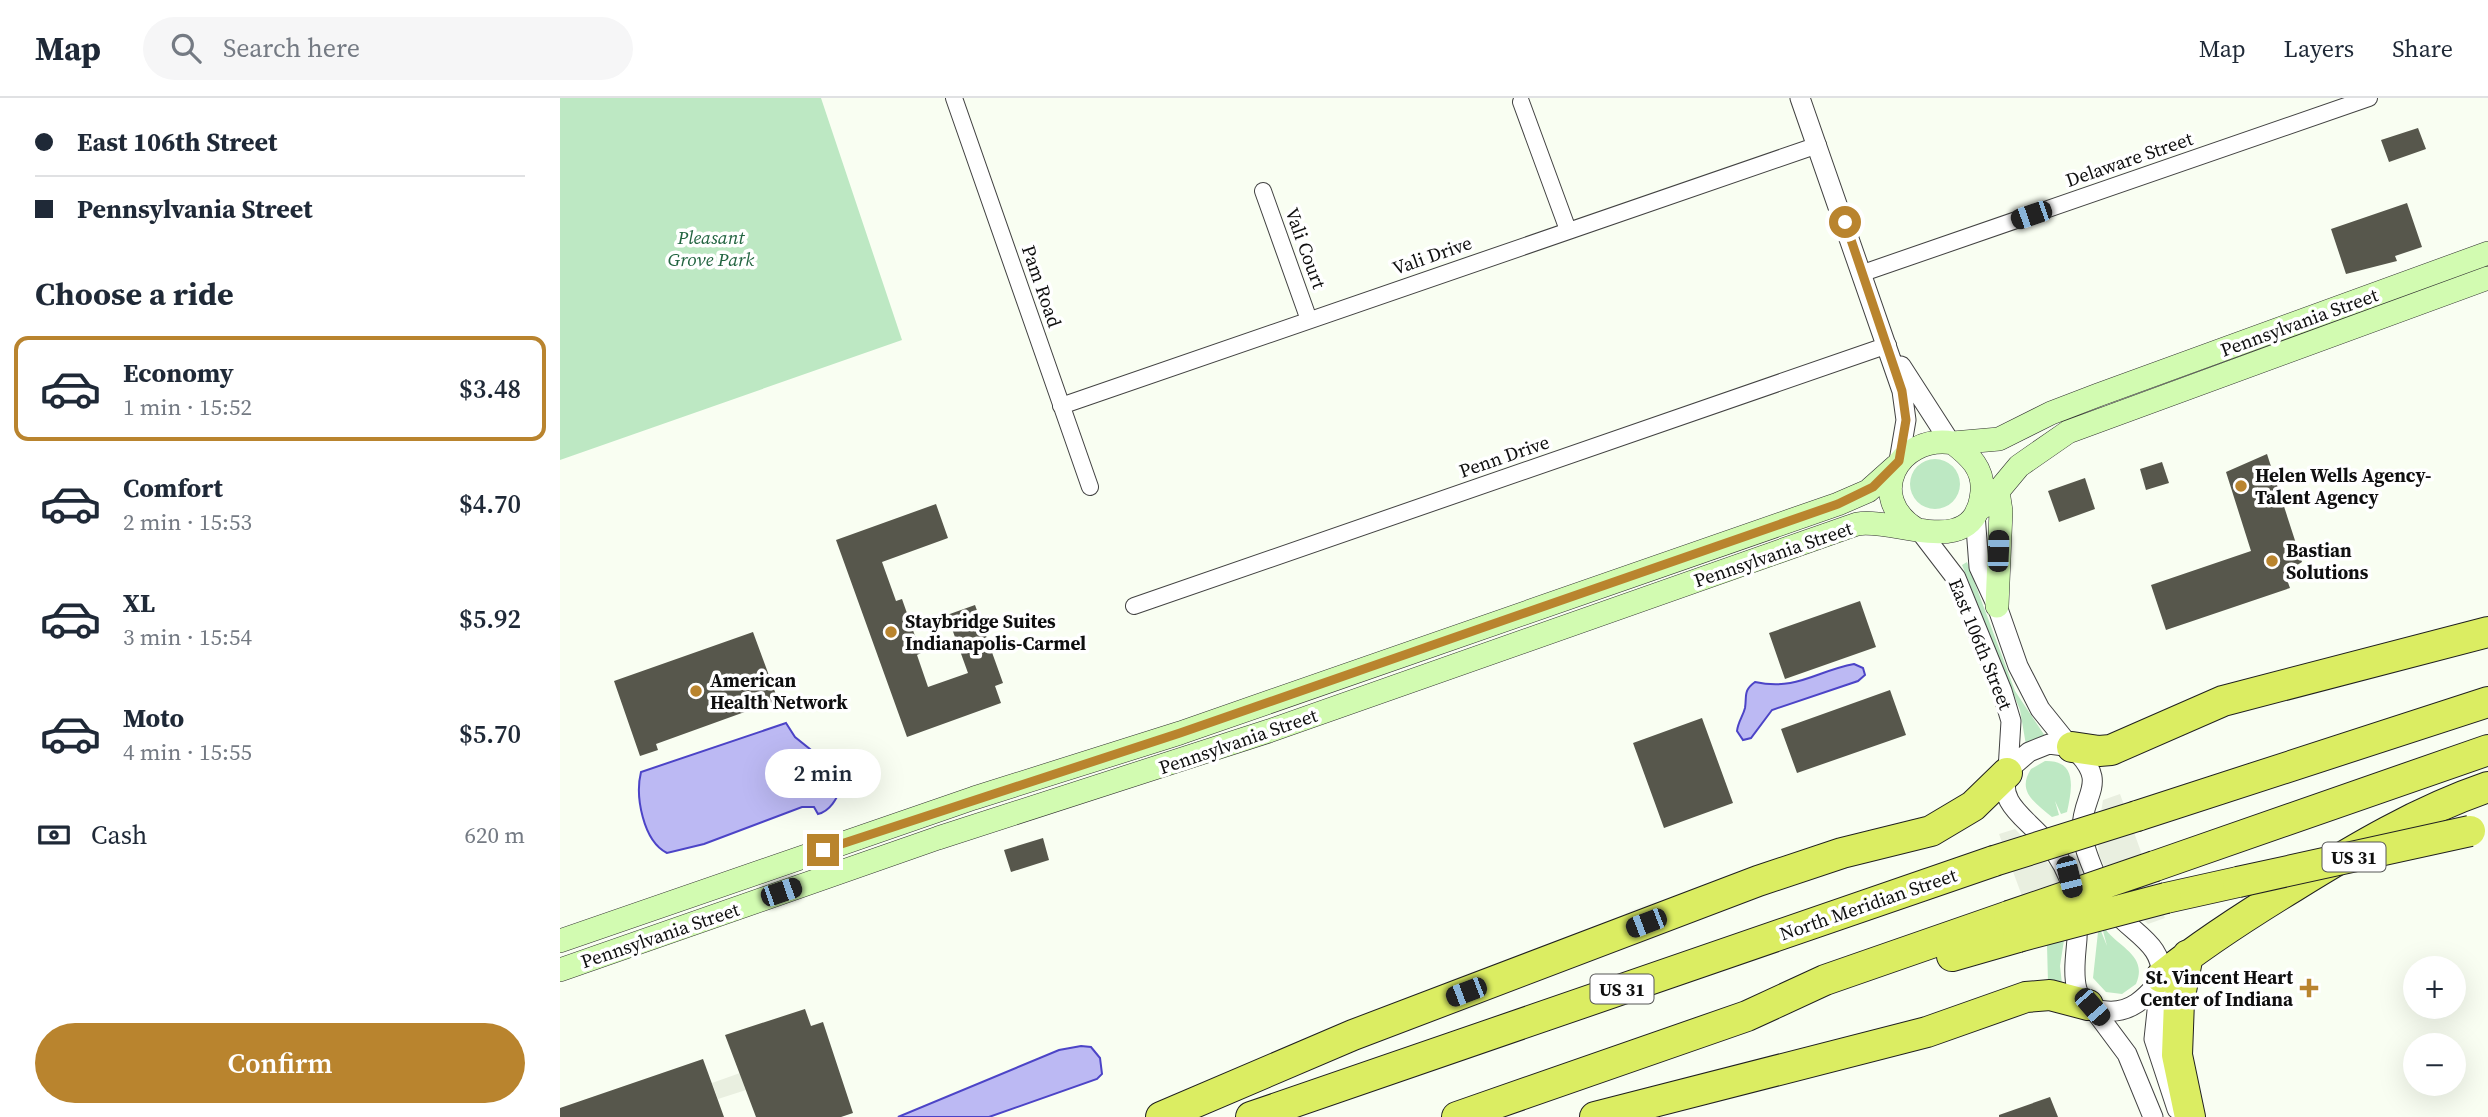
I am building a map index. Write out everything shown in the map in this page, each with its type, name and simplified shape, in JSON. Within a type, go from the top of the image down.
[{"type":"highway","points":[[2070,746],[2099,751],[2111,750],[2223,701],[2488,632]]},
{"type":"highway","name":"North Meridian Street","points":[[1251,1117],[1994,861],[2488,702]]},
{"type":"highway","points":[[1457,1117],[1747,1016],[1825,980],[2013,926],[2155,866],[2488,750]]},
{"type":"highway","points":[[1161,1117],[1353,1035],[1758,881],[1842,853],[1931,831],[1973,806],[2008,771]]},
{"type":"highway","points":[[2161,979],[2188,955],[2227,928],[2382,834],[2432,808],[2488,787]]},
{"type":"highway","name":"US 31","points":[[2013,926],[2166,898],[2479,829]]},
{"type":"highway","points":[[2188,955],[2179,1001],[2177,1055],[2190,1117]]},
{"type":"highway","points":[[1595,1117],[1927,1032],[2026,997],[2050,995],[2090,1006]]},
{"type":"main road","name":"Pennsylvania Street","points":[[1952,443],[2003,437],[2051,413],[2098,395],[2488,253]]},
{"type":"main road","name":"Pennsylvania Street","points":[[1976,512],[2034,454],[2089,423],[2488,278]]},
{"type":"main road","points":[[1952,443],[1969,455],[1980,473],[1982,493],[1976,512],[1962,526],[1948,533],[1918,530],[1903,519],[1894,505],[1891,488],[1898,464],[1919,445],[1952,443]]},
{"type":"main road","name":"Pennsylvania Street","points":[[560,941],[974,798],[1180,733],[1838,504],[1868,491],[1898,464]]},
{"type":"main road","points":[[1997,606],[2000,579],[1998,491]]},
{"type":"main road","name":"Pennsylvania Street","points":[[560,970],[938,838],[1282,727],[1857,524],[1875,522],[1918,530]]},
{"type":"street","name":"Pam Road","points":[[954,98],[1090,487]]},
{"type":"street","points":[[1801,98],[1890,350],[1905,409],[1898,464]]},
{"type":"street","name":"Delaware Street","points":[[1863,274],[2368,98]]},
{"type":"street","points":[[1521,102],[1568,230]]},
{"type":"street","name":"Vali Drive","points":[[1061,405],[1818,145]]},
{"type":"street","name":"Vali Court","points":[[1263,191],[1310,320]]},
{"type":"street","points":[[1890,350],[1952,443]]},
{"type":"street","name":"Penn Drive","points":[[1134,606],[1890,350]]},
{"type":"street","name":"East 106th Street","points":[[1976,512],[1979,567],[1997,606],[2018,666],[2040,709],[2088,764],[2092,776],[2090,800],[2082,828],[2093,868],[2110,907],[2155,951],[2161,979]]},
{"type":"street","name":"East 106th Street","points":[[1918,530],[1956,578],[2002,691],[2011,721],[2006,794],[2013,809],[2040,835],[2069,877],[2076,910],[2077,938],[2073,975],[2078,992],[2127,1054],[2154,1117]]},
{"type":"street","points":[[2008,771],[2037,748],[2049,744],[2070,746]]},
{"type":"street","points":[[2090,1006],[2103,1011],[2126,1009],[2142,1001],[2161,979]]},
{"type":"street","points":[[2161,979],[2154,1039],[2180,1117]]},
{"type":"green space","name":"Pleasant Grove Park","points":[[560,98],[821,98],[902,340],[560,460]]},
{"type":"green space","points":[[1935,459],[1953,466],[1960,484],[1953,502],[1935,509],[1917,502],[1910,484],[1917,466]]},
{"type":"green space","points":[[1967,562],[2015,691],[2045,736],[2026,745],[2020,710],[1962,565]]},
{"type":"green space","points":[[2045,761],[2063,765],[2068,771],[2071,785],[2067,812],[2061,814],[2055,801],[2059,815],[2052,817],[2034,802],[2026,784],[2031,769]]},
{"type":"green space","points":[[2106,930],[2131,953],[2138,966],[2136,984],[2122,994],[2106,992],[2093,978],[2098,932],[2101,931],[2107,946],[2103,931]]},
{"type":"green space","points":[[2064,940],[2060,966],[2062,984],[2048,983],[2047,945]]},
{"type":"shaded area","points":[[2120,794],[2165,918],[2148,924],[2118,895],[2099,855],[2097,836],[2103,800]]},
{"type":"shaded area","points":[[2015,829],[2053,868],[2060,881],[2064,940],[2041,947],[1999,834]]},
{"type":"shaded area","points":[[740,1073],[746,1090],[718,1099],[712,1083]]},
{"type":"water","points":[[1854,664],[1863,668],[1865,675],[1858,681],[1772,710],[1751,738],[1743,740],[1737,731],[1745,708],[1747,691],[1755,682],[1795,682]]},
{"type":"water","points":[[786,723],[795,737],[841,774],[844,783],[831,806],[818,814],[814,807],[802,807],[704,844],[667,853],[659,847],[647,828],[640,805],[641,772]]},
{"type":"water","points":[[1091,1047],[1100,1058],[1102,1074],[1097,1079],[989,1117],[898,1117],[1059,1050]]},
{"type":"building","points":[[2418,128],[2426,149],[2389,162],[2381,140]]},
{"type":"building","points":[[2407,203],[2422,247],[2395,256],[2397,261],[2346,274],[2331,229]]},
{"type":"building","points":[[2267,454],[2302,562],[2289,570],[2286,577],[2290,588],[2166,630],[2151,585],[2251,551],[2226,472]]},
{"type":"building","points":[[2162,462],[2169,483],[2146,490],[2140,469]]},
{"type":"building","points":[[2085,478],[2095,509],[2059,522],[2048,491]]},
{"type":"building","name":"Staybridge Suites Indianapolis-Carmel","points":[[936,504],[948,538],[882,562],[896,601],[902,599],[921,653],[917,655],[928,687],[968,673],[947,615],[975,605],[1003,683],[995,686],[1001,703],[907,737],[836,540]]},
{"type":"building","points":[[1860,601],[1876,647],[1785,679],[1769,633]]},
{"type":"building","name":"American Health Network","points":[[753,632],[778,700],[656,744],[658,750],[640,756],[614,681]]},
{"type":"building","points":[[1890,690],[1906,735],[1797,773],[1781,729]]},
{"type":"building","points":[[1702,718],[1733,803],[1664,828],[1633,743]]},
{"type":"building","points":[[1043,838],[1049,860],[1011,872],[1004,850]]},
{"type":"building","points":[[805,1009],[811,1026],[823,1022],[853,1113],[841,1117],[756,1117],[725,1035]]},
{"type":"building","points":[[703,1059],[724,1117],[560,1117],[560,1108]]},
{"type":"building","points":[[2050,1097],[2058,1117],[1999,1117],[1999,1115]]},
{"type":"place","name":"Helen Wells Agency- Talent Agency","points":[[2241,486]]},
{"type":"place","name":"Bastian Solutions","points":[[2272,561]]},
{"type":"place","name":"Staybridge Suites Indianapolis-Carmel","points":[[891,632]]},
{"type":"place","name":"American Health Network","points":[[696,691]]},
{"type":"place","name":"St. Vincent Heart Center of Indiana","points":[[2309,988]]},
{"type":"route","points":[[823,850],[974,798],[1180,733],[1838,504],[1868,491],[1899,461],[1906,420],[1902,391],[1892,354],[1845,222]]}]
